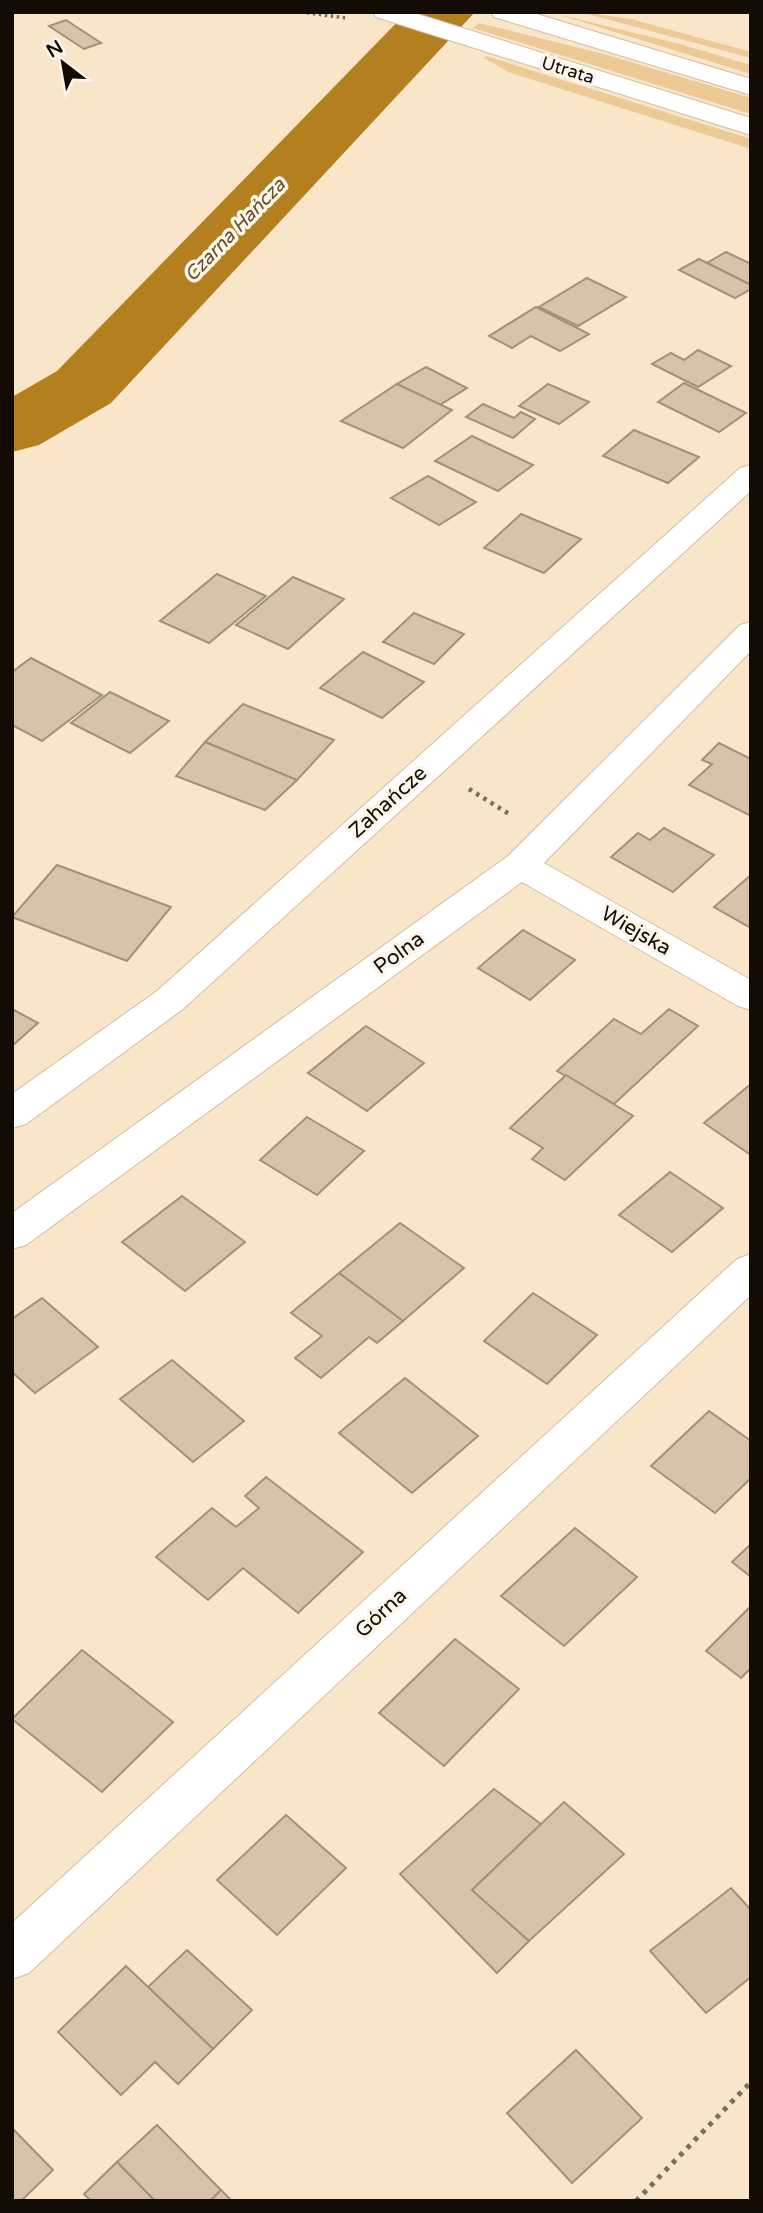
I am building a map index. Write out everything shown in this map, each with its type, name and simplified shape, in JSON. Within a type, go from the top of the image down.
[{"type":"street","name":"Utrata","points":[[385,12],[751,127]]},
{"type":"street","name":"Utrata","points":[[511,13],[751,87]]},
{"type":"street","name":"Zahańcze","points":[[12,1114],[170,1000],[751,474]]},
{"type":"street","name":"Polna","points":[[12,1234],[521,864],[751,632]]},
{"type":"street","name":"Wiejska","points":[[521,864],[751,997]]},
{"type":"street","name":"Górna","points":[[12,1956],[751,1270]]},
{"type":"path","points":[[301,12],[351,18]]},
{"type":"path","points":[[430,764],[548,839]]},
{"type":"path","points":[[636,2201],[751,2082]]},
{"type":"shaded area","points":[[580,12],[631,19],[751,52],[751,58]]},
{"type":"shaded area","points":[[557,14],[676,43],[751,65],[751,74]]},
{"type":"shaded area","points":[[479,23],[607,55],[751,98],[751,114],[473,28]]},
{"type":"shaded area","points":[[486,56],[751,139],[751,149],[508,72],[484,58]]},
{"type":"building","points":[[66,20],[101,43],[84,49],[49,26]]},
{"type":"building","points":[[726,252],[751,264],[751,285],[707,263]]},
{"type":"building","points":[[699,259],[751,285],[751,289],[735,298],[679,270]]},
{"type":"building","points":[[587,278],[626,297],[578,326],[539,307]]},
{"type":"building","points":[[536,307],[589,334],[560,351],[531,336],[512,348],[489,336]]},
{"type":"building","points":[[698,350],[731,366],[698,387],[652,364],[671,353],[684,360]]},
{"type":"building","points":[[426,367],[467,388],[438,406],[397,384]]},
{"type":"building","points":[[684,383],[746,413],[719,432],[658,402]]},
{"type":"building","points":[[397,384],[452,410],[403,448],[341,421]]},
{"type":"building","points":[[548,384],[589,402],[559,424],[519,406]]},
{"type":"building","points":[[483,404],[514,418],[521,412],[535,419],[513,438],[466,417]]},
{"type":"building","points":[[634,430],[699,457],[668,483],[603,456]]},
{"type":"building","points":[[472,436],[533,465],[498,491],[435,461]]},
{"type":"building","points":[[428,476],[476,502],[439,525],[391,498]]},
{"type":"building","points":[[521,514],[581,539],[544,573],[484,548]]},
{"type":"building","points":[[217,574],[266,596],[209,643],[160,621]]},
{"type":"building","points":[[293,577],[344,599],[288,649],[236,625]]},
{"type":"building","points":[[414,613],[464,634],[434,664],[383,642]]},
{"type":"building","points":[[363,652],[424,682],[382,718],[320,688]]},
{"type":"building","points":[[31,658],[102,695],[42,741],[12,725],[12,672]]},
{"type":"building","points":[[110,692],[169,721],[130,753],[71,723]]},
{"type":"building","points":[[243,704],[334,740],[297,780],[205,742]]},
{"type":"building","points":[[205,742],[297,780],[265,810],[176,776]]},
{"type":"building","points":[[719,743],[751,759],[751,816],[689,785],[712,764],[702,760]]},
{"type":"building","points":[[664,828],[714,855],[673,892],[611,857],[638,833],[650,840]]},
{"type":"building","points":[[57,865],[171,907],[127,961],[12,917]]},
{"type":"building","points":[[751,875],[751,928],[714,907]]},
{"type":"building","points":[[523,930],[575,960],[530,1000],[478,968]]},
{"type":"building","points":[[12,1009],[38,1023],[12,1046]]},
{"type":"building","points":[[669,1009],[698,1026],[614,1104],[557,1071],[614,1019],[641,1034]]},
{"type":"building","points":[[366,1026],[424,1063],[367,1111],[308,1073]]},
{"type":"building","points":[[566,1075],[633,1116],[565,1180],[532,1159],[543,1148],[510,1128]]},
{"type":"building","points":[[751,1084],[751,1155],[704,1123]]},
{"type":"building","points":[[307,1117],[364,1151],[317,1195],[260,1160]]},
{"type":"building","points":[[670,1172],[723,1208],[672,1252],[619,1215]]},
{"type":"building","points":[[182,1196],[245,1242],[185,1291],[122,1242]]},
{"type":"building","points":[[400,1223],[464,1268],[403,1321],[339,1273]]},
{"type":"building","points":[[339,1273],[403,1321],[377,1343],[369,1337],[321,1378],[295,1358],[322,1336],[291,1313]]},
{"type":"building","points":[[533,1293],[597,1335],[547,1384],[484,1341]]},
{"type":"building","points":[[42,1298],[98,1347],[35,1393],[12,1372],[12,1319]]},
{"type":"building","points":[[172,1360],[244,1421],[193,1462],[120,1399]]},
{"type":"building","points":[[405,1378],[478,1436],[412,1493],[339,1433]]},
{"type":"building","points":[[709,1411],[751,1441],[751,1478],[715,1513],[651,1466]]},
{"type":"building","points":[[266,1477],[363,1552],[298,1613],[243,1568],[208,1600],[156,1557],[212,1508],[236,1527],[259,1508],[245,1496]]},
{"type":"building","points":[[575,1528],[637,1577],[564,1646],[501,1596]]},
{"type":"building","points":[[751,1544],[751,1577],[732,1562]]},
{"type":"building","points":[[751,1606],[751,1668],[741,1678],[706,1651]]},
{"type":"building","points":[[455,1639],[519,1689],[444,1766],[379,1713]]},
{"type":"building","points":[[82,1650],[173,1722],[102,1792],[12,1719]]},
{"type":"building","points":[[494,1789],[541,1824],[472,1890],[529,1941],[497,1973],[400,1874]]},
{"type":"building","points":[[564,1802],[624,1854],[529,1941],[472,1890]]},
{"type":"building","points":[[286,1815],[346,1868],[277,1935],[217,1880]]},
{"type":"building","points":[[731,1888],[751,1910],[751,1977],[706,2013],[650,1951]]},
{"type":"building","points":[[187,1950],[252,2010],[213,2049],[148,1987]]},
{"type":"building","points":[[126,1966],[213,2049],[178,2084],[155,2062],[121,2095],[58,2032]]},
{"type":"building","points":[[576,2050],[642,2118],[572,2183],[507,2113]]},
{"type":"building","points":[[157,2125],[221,2190],[210,2201],[155,2201],[117,2162]]},
{"type":"building","points":[[12,2128],[53,2170],[21,2201],[12,2201]]},
{"type":"building","points":[[117,2162],[155,2201],[91,2201],[84,2194]]},
{"type":"building","points":[[221,2190],[232,2201],[210,2201]]},
{"type":"waterway","name":"Czarna Hańcza","points":[[12,429],[84,387],[443,12]]}]
